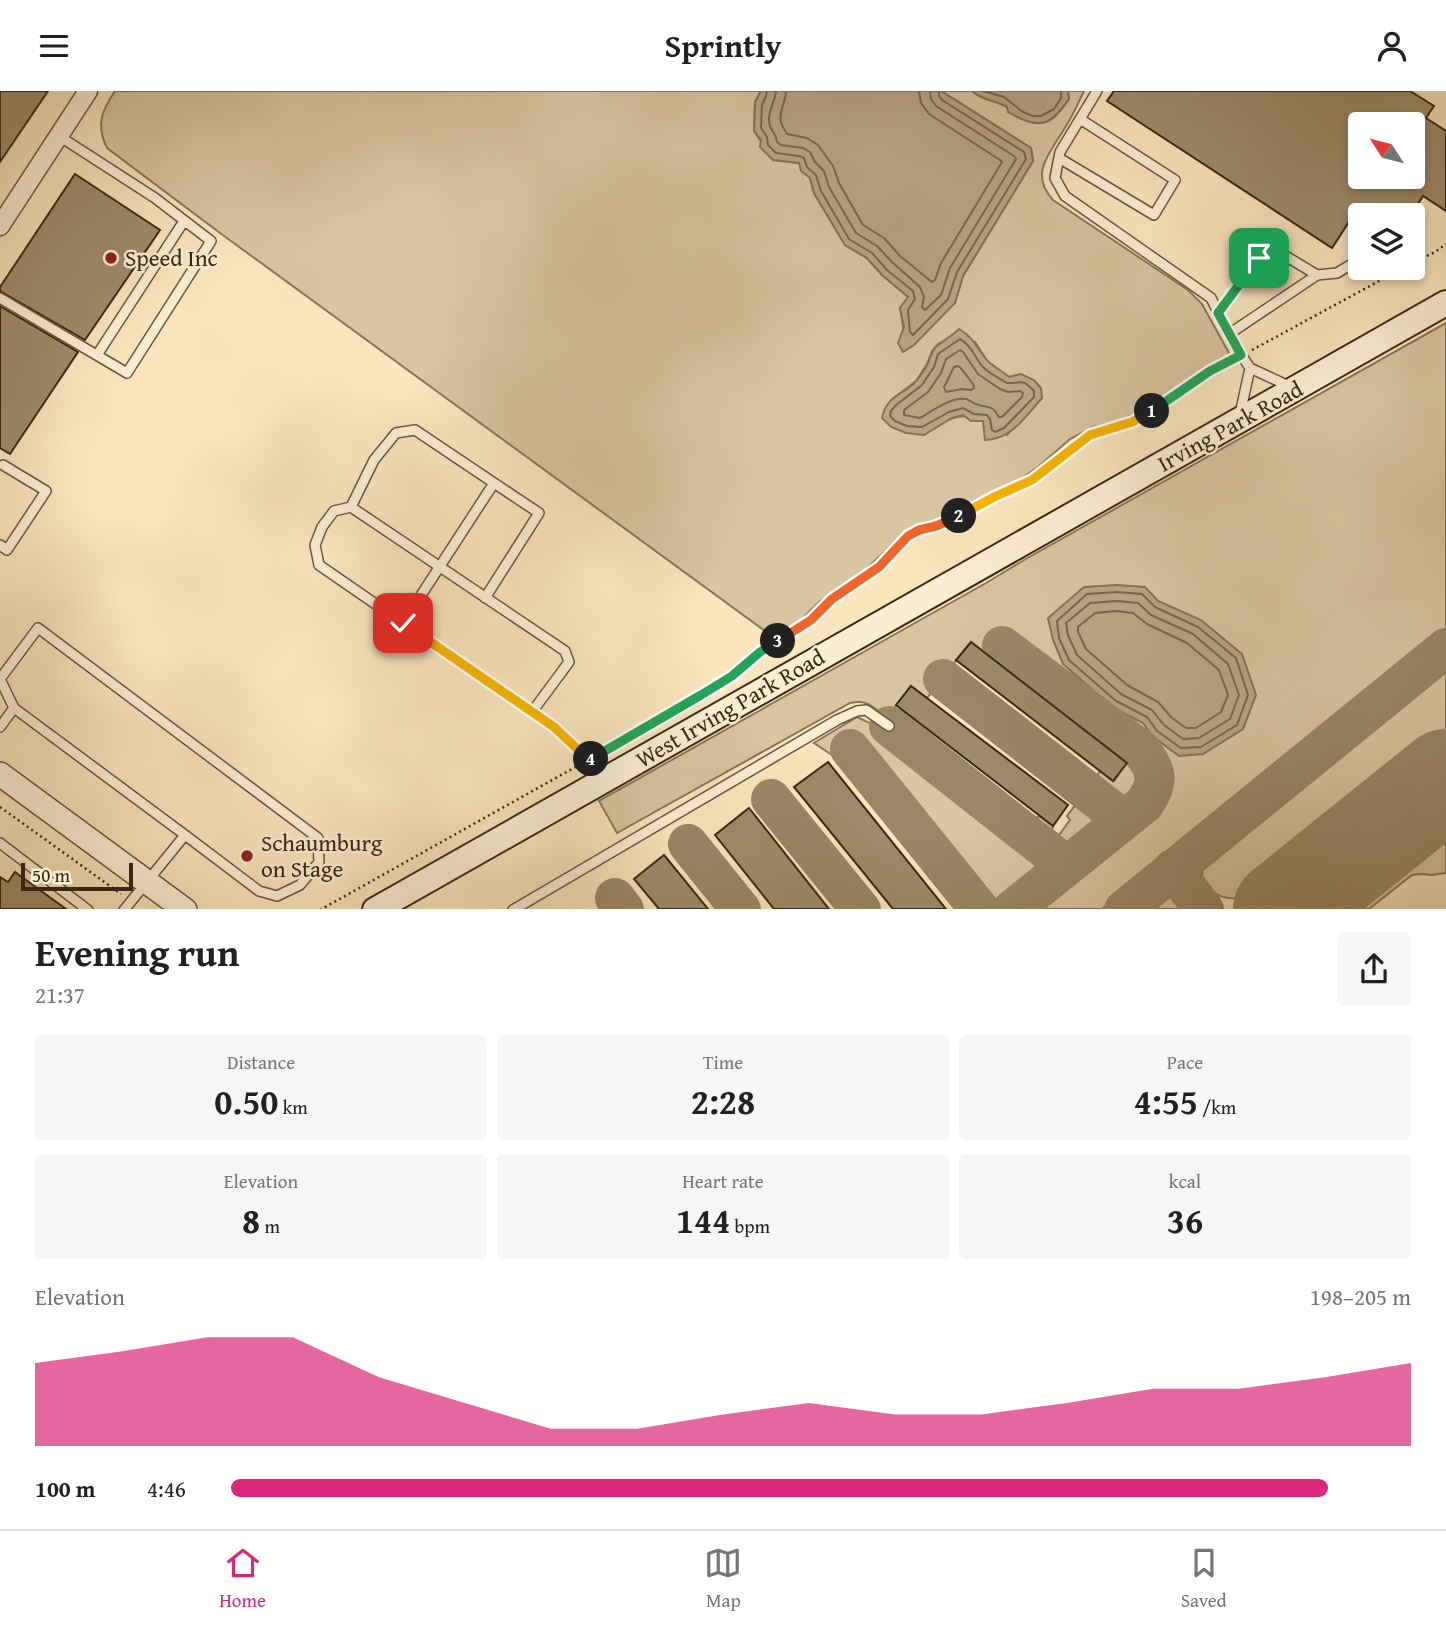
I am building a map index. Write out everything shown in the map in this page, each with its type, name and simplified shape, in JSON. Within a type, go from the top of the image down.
[{"type":"main road","name":"Irving Park Road","points":[[1013,548],[1446,303]]},
{"type":"main road","name":"West Irving Park Road","points":[[375,909],[1013,548]]},
{"type":"street","points":[[0,226],[88,91]]},
{"type":"street","points":[[0,775],[185,909]]},
{"type":"lane","points":[[1097,91],[1060,152],[1055,178],[1065,196],[1211,298],[1250,369],[1296,389]]},
{"type":"lane","points":[[1059,158],[1154,215],[1175,180],[1080,119]]},
{"type":"lane","points":[[0,297],[127,373],[211,241],[155,198],[59,136]]},
{"type":"lane","points":[[97,355],[184,221]]},
{"type":"lane","points":[[1218,313],[1259,258],[1275,249],[1317,275]]},
{"type":"lane","points":[[1229,334],[1317,275],[1337,273],[1348,266]]},
{"type":"lane","points":[[1238,421],[1250,369]]},
{"type":"lane","points":[[485,598],[539,513],[415,430],[396,433],[374,460],[351,507],[334,512],[322,527],[315,545],[319,565],[554,727],[589,760],[601,781]]},
{"type":"lane","points":[[0,545],[7,550],[46,491],[1,465]]},
{"type":"lane","points":[[403,623],[494,484]]},
{"type":"lane","points":[[351,507],[565,651],[569,662],[533,712]]},
{"type":"lane","points":[[38,628],[318,838],[319,862],[300,885],[276,896],[259,891],[14,708],[0,679],[38,628]]},
{"type":"lane","points":[[0,727],[14,708]]},
{"type":"lane","points":[[513,909],[836,720],[866,710],[889,726]]},
{"type":"lane","points":[[124,909],[184,835]]},
{"type":"lane","points":[[0,843],[88,909]]},
{"type":"path","points":[[1425,257],[1446,244]]},
{"type":"path","points":[[320,909],[589,760],[732,676],[760,652],[811,620],[832,599],[879,567],[908,536],[958,517],[1032,480],[1090,435],[1132,422],[1210,371],[1381,280]]},
{"type":"path","points":[[0,807],[130,901]]},
{"type":"shaded area","points":[[115,91],[761,91],[755,102],[754,131],[773,160],[799,163],[810,178],[814,193],[845,245],[867,258],[882,275],[909,297],[900,308],[904,332],[955,303],[963,276],[1033,161],[1031,148],[941,91],[972,91],[1040,123],[1057,115],[1069,99],[1068,91],[1084,91],[1044,163],[1042,181],[1046,190],[1053,200],[1188,290],[1202,304],[1230,355],[1142,411],[1093,427],[1070,439],[1019,480],[937,520],[910,528],[861,574],[819,602],[800,621],[772,636],[107,148],[101,125],[103,112]],"holes":[[[951,337],[975,342],[988,362],[1009,377],[1021,374],[1042,398],[1007,435],[984,421],[966,416],[947,420],[924,435],[891,400],[916,381],[938,344]]]},
{"type":"shaded area","points":[[1446,323],[1446,632],[1102,909],[1031,909],[1139,823],[1156,806],[1166,790],[1167,777],[1161,760],[1112,707],[1002,631],[984,652],[971,642],[927,698],[911,686],[887,718],[866,703],[850,703],[617,833],[599,801]]},
{"type":"shaded area","points":[[1446,666],[1446,735],[1242,897],[1223,897],[1209,889],[1202,874],[1209,856]]},
{"type":"shaded area","points":[[857,717],[872,724],[1045,858],[1046,867],[1038,879],[1002,905],[991,900],[981,891],[859,737],[835,757],[814,743]]},
{"type":"shaded area","points":[[1127,752],[1143,765],[1148,779],[1142,792],[1127,805],[1113,800],[1092,784],[1100,771],[1114,781],[1126,763],[1122,759]]},
{"type":"shaded area","points":[[1079,800],[1096,805],[1101,813],[1101,824],[1092,835],[1070,852],[1048,842],[1033,829],[1034,819],[1039,816],[1053,826],[1052,830],[1059,835],[1070,820],[1067,816]]},
{"type":"shaded area","points":[[1446,823],[1446,873],[1412,875],[1369,909],[1338,909]]},
{"type":"shaded area","points":[[1169,894],[1181,899],[1191,909],[1145,909],[1162,896]]},
{"type":"water","points":[[761,91],[941,91],[1031,148],[1033,161],[963,276],[955,303],[914,345],[903,352],[898,343],[904,327],[900,308],[908,297],[867,258],[845,245],[814,193],[810,178],[801,171],[799,163],[773,160],[760,147],[761,140],[754,131],[755,102]]},
{"type":"water","points":[[972,91],[1068,91],[1069,99],[1055,116],[1042,123],[1035,123],[1018,118],[1008,112],[1007,107]]},
{"type":"water","points":[[959,329],[970,337],[990,363],[1009,377],[1021,374],[1034,380],[1041,388],[1042,398],[1017,426],[994,439],[985,440],[983,421],[971,421],[963,415],[952,418],[924,435],[906,433],[891,427],[882,418],[888,404],[918,379],[935,348]]},
{"type":"water","points":[[1084,587],[1145,587],[1158,601],[1201,620],[1242,654],[1256,695],[1243,729],[1203,754],[1179,756],[1152,736],[1143,723],[1112,707],[1063,664],[1048,618]]},
{"type":"building","points":[[0,91],[48,91],[0,162]]},
{"type":"building","points":[[1114,91],[1410,91],[1434,106],[1426,118],[1446,131],[1446,211],[1423,196],[1419,203],[1348,203],[1348,223],[1332,248],[1107,101]]},
{"type":"building","points":[[75,174],[160,230],[85,340],[0,291],[0,287]]},
{"type":"building","points":[[0,306],[78,352],[10,454],[0,448]]},
{"type":"building","points":[[971,642],[1127,763],[1113,781],[956,660]]},
{"type":"building","points":[[911,686],[1068,805],[1053,826],[896,705]]},
{"type":"building","points":[[828,762],[946,909],[893,909],[794,787]]},
{"type":"building","points":[[749,808],[829,909],[774,909],[715,835]]},
{"type":"building","points":[[664,855],[708,909],[659,909],[634,879]]},
{"type":"building","points":[[15,872],[66,909],[0,909],[0,877],[8,882]]},
{"type":"taxiway","points":[[1002,646],[1141,750],[1154,777],[1153,789],[1144,804],[1013,909]]},
{"type":"taxiway","points":[[1125,909],[1446,648]]},
{"type":"taxiway","points":[[943,679],[1124,820]]},
{"type":"taxiway","points":[[889,726],[1067,866]]},
{"type":"taxiway","points":[[850,749],[979,909]]},
{"type":"taxiway","points":[[771,799],[860,909]]},
{"type":"taxiway","points":[[688,844],[740,909]]},
{"type":"taxiway","points":[[1173,869],[1203,909]]},
{"type":"taxiway","points":[[615,898],[623,909]]},
{"type":"runway","points":[[1284,909],[1446,779]]},
{"type":"place","name":"Speed Inc","points":[[111,258]]},
{"type":"place","name":"Schaumburg on Stage","points":[[247,856]]},
{"type":"route","points":[[403,623],[554,727],[589,760],[732,676],[760,652],[811,620],[832,599],[879,567],[908,536],[958,517],[1032,480],[1090,435],[1132,422],[1210,371],[1241,355],[1218,313],[1259,258]]}]
